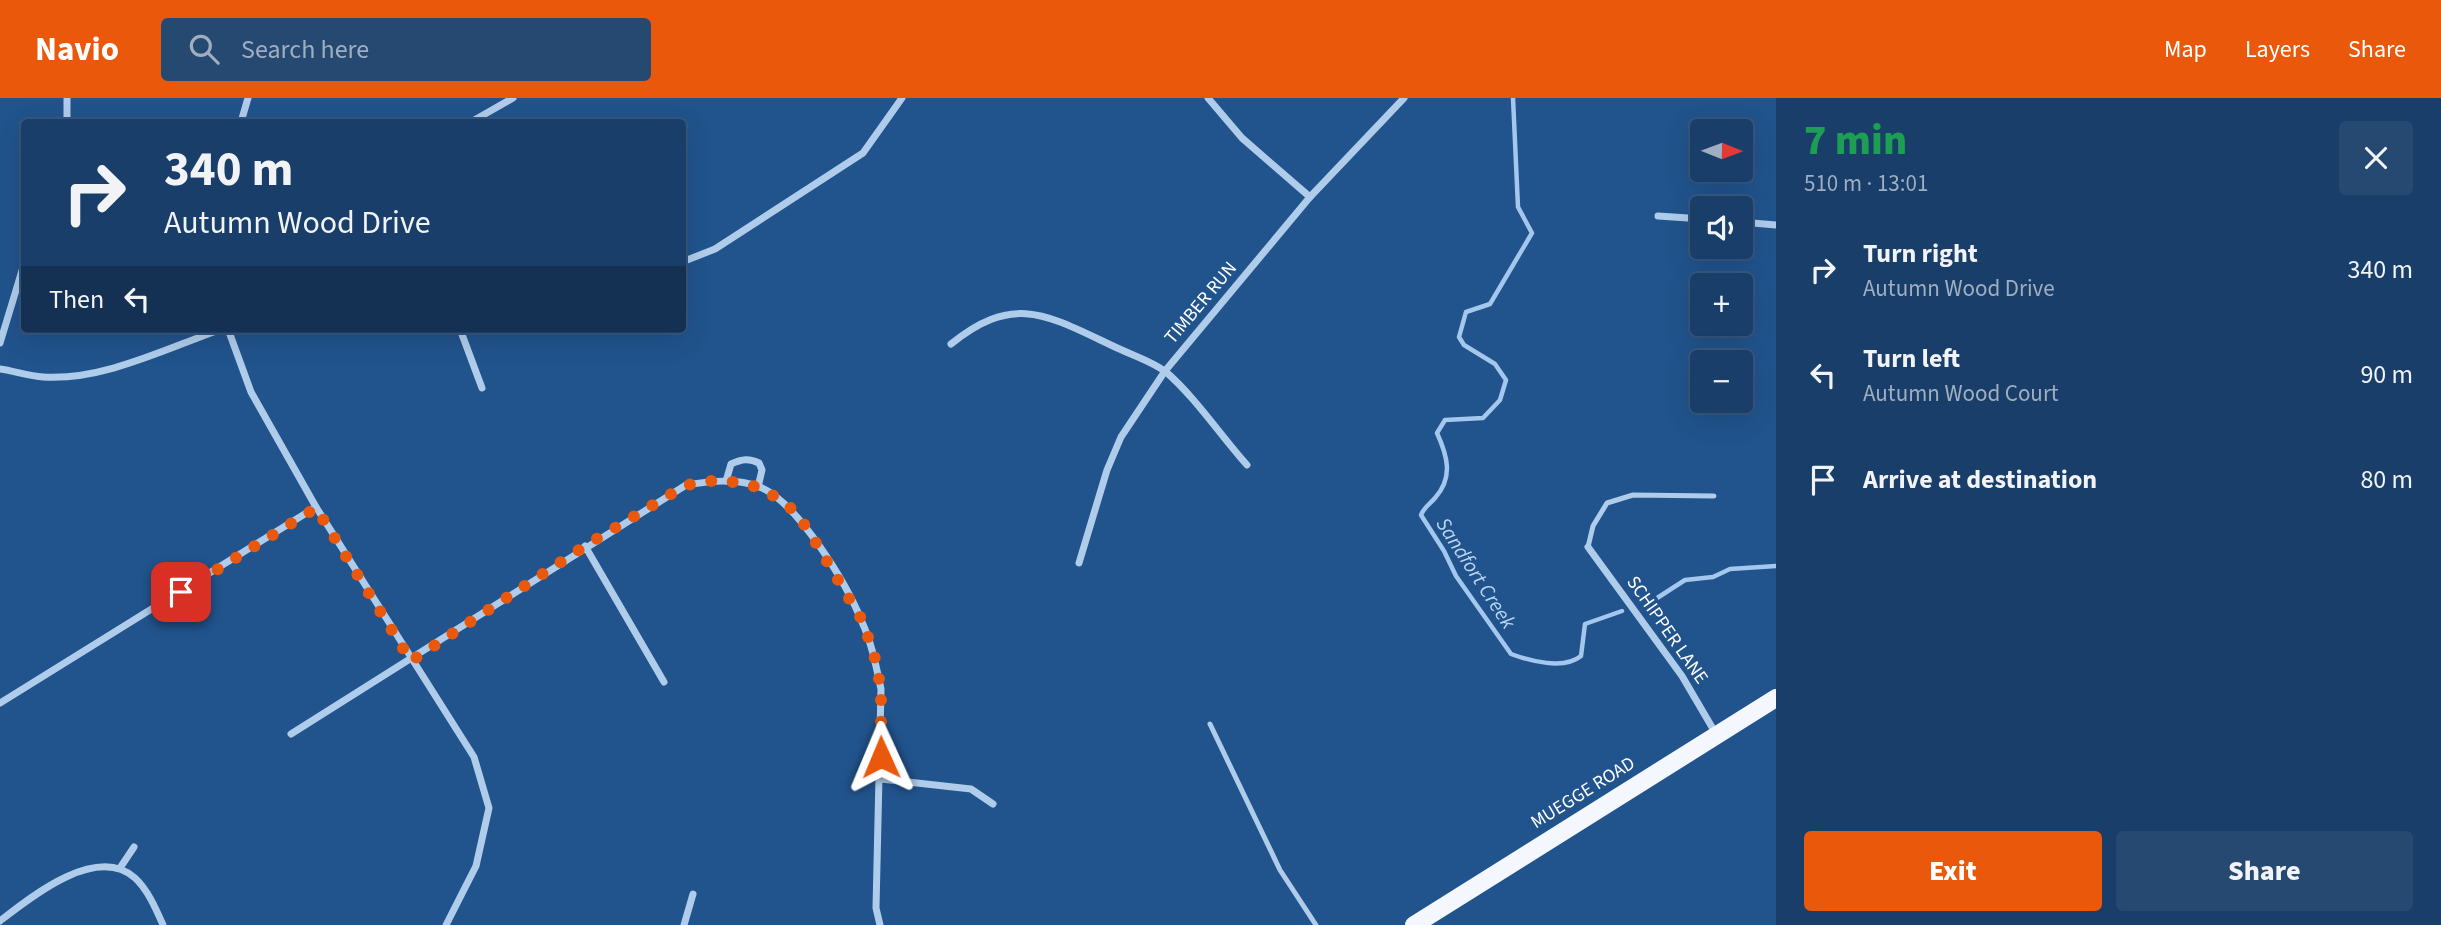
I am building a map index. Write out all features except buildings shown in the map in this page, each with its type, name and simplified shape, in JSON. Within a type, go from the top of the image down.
[{"type":"main road","name":"MUEGGE ROAD","points":[[1414,925],[1776,698]]},
{"type":"street","points":[[66,98],[67,119]]},
{"type":"street","points":[[242,119],[248,98]]},
{"type":"street","points":[[476,119],[513,98]]},
{"type":"street","points":[[686,260],[715,249],[863,153],[902,98]]},
{"type":"street","points":[[1208,98],[1242,138],[1310,197]]},
{"type":"street","name":"TIMBER RUN","points":[[1079,563],[1107,470],[1121,437],[1165,371],[1310,197],[1404,98]]},
{"type":"street","points":[[1657,216],[1690,218]]},
{"type":"street","points":[[1753,223],[1776,225]]},
{"type":"street","points":[[0,343],[21,274]]},
{"type":"street","points":[[951,344],[983,320],[999,316],[1034,314],[1059,321],[1165,371],[1247,465]]},
{"type":"street","points":[[0,369],[43,377],[72,376],[103,370],[210,333]]},
{"type":"street","points":[[229,333],[251,392],[316,508],[474,757],[489,808],[476,866],[446,925]]},
{"type":"street","points":[[461,333],[482,388]]},
{"type":"street","points":[[726,481],[732,464],[741,459],[752,459],[759,463],[762,470],[758,487]]},
{"type":"street","points":[[291,734],[411,661],[585,546],[686,485],[726,481],[758,487],[788,505],[807,528],[862,620],[874,654],[881,689],[877,908],[880,925]]},
{"type":"street","points":[[0,704],[316,508]]},
{"type":"street","points":[[585,546],[664,682]]},
{"type":"street","name":"SCHIPPER LANE","points":[[1588,547],[1682,676],[1717,734]]},
{"type":"street","points":[[881,779],[971,789],[993,804]]},
{"type":"street","points":[[120,868],[134,847]]},
{"type":"street","points":[[0,921],[78,870],[102,865],[120,868],[136,879],[163,925]]},
{"type":"street","points":[[684,925],[693,894]]},
{"type":"lane","points":[[1588,547],[1593,526],[1607,503],[1633,495],[1714,496]]},
{"type":"lane","points":[[1210,724],[1280,870],[1316,925]]},
{"type":"waterway","name":"Sandfort Creek","points":[[1513,98],[1518,207],[1532,233],[1490,304],[1466,312],[1459,337],[1464,345],[1495,364],[1506,380],[1500,400],[1483,418],[1445,420],[1437,433],[1446,458],[1445,482],[1421,515],[1456,576],[1511,654],[1547,663],[1574,660],[1581,656],[1585,624],[1622,611]]},
{"type":"waterway","name":"Sandfort Creek","points":[[1651,602],[1685,580],[1713,577],[1730,569],[1776,566]]},
{"type":"route","points":[[181,592],[316,508],[411,661],[585,546],[686,485],[718,480],[741,483],[761,488],[788,505],[807,528],[862,620],[874,654],[881,689],[881,757]]}]
